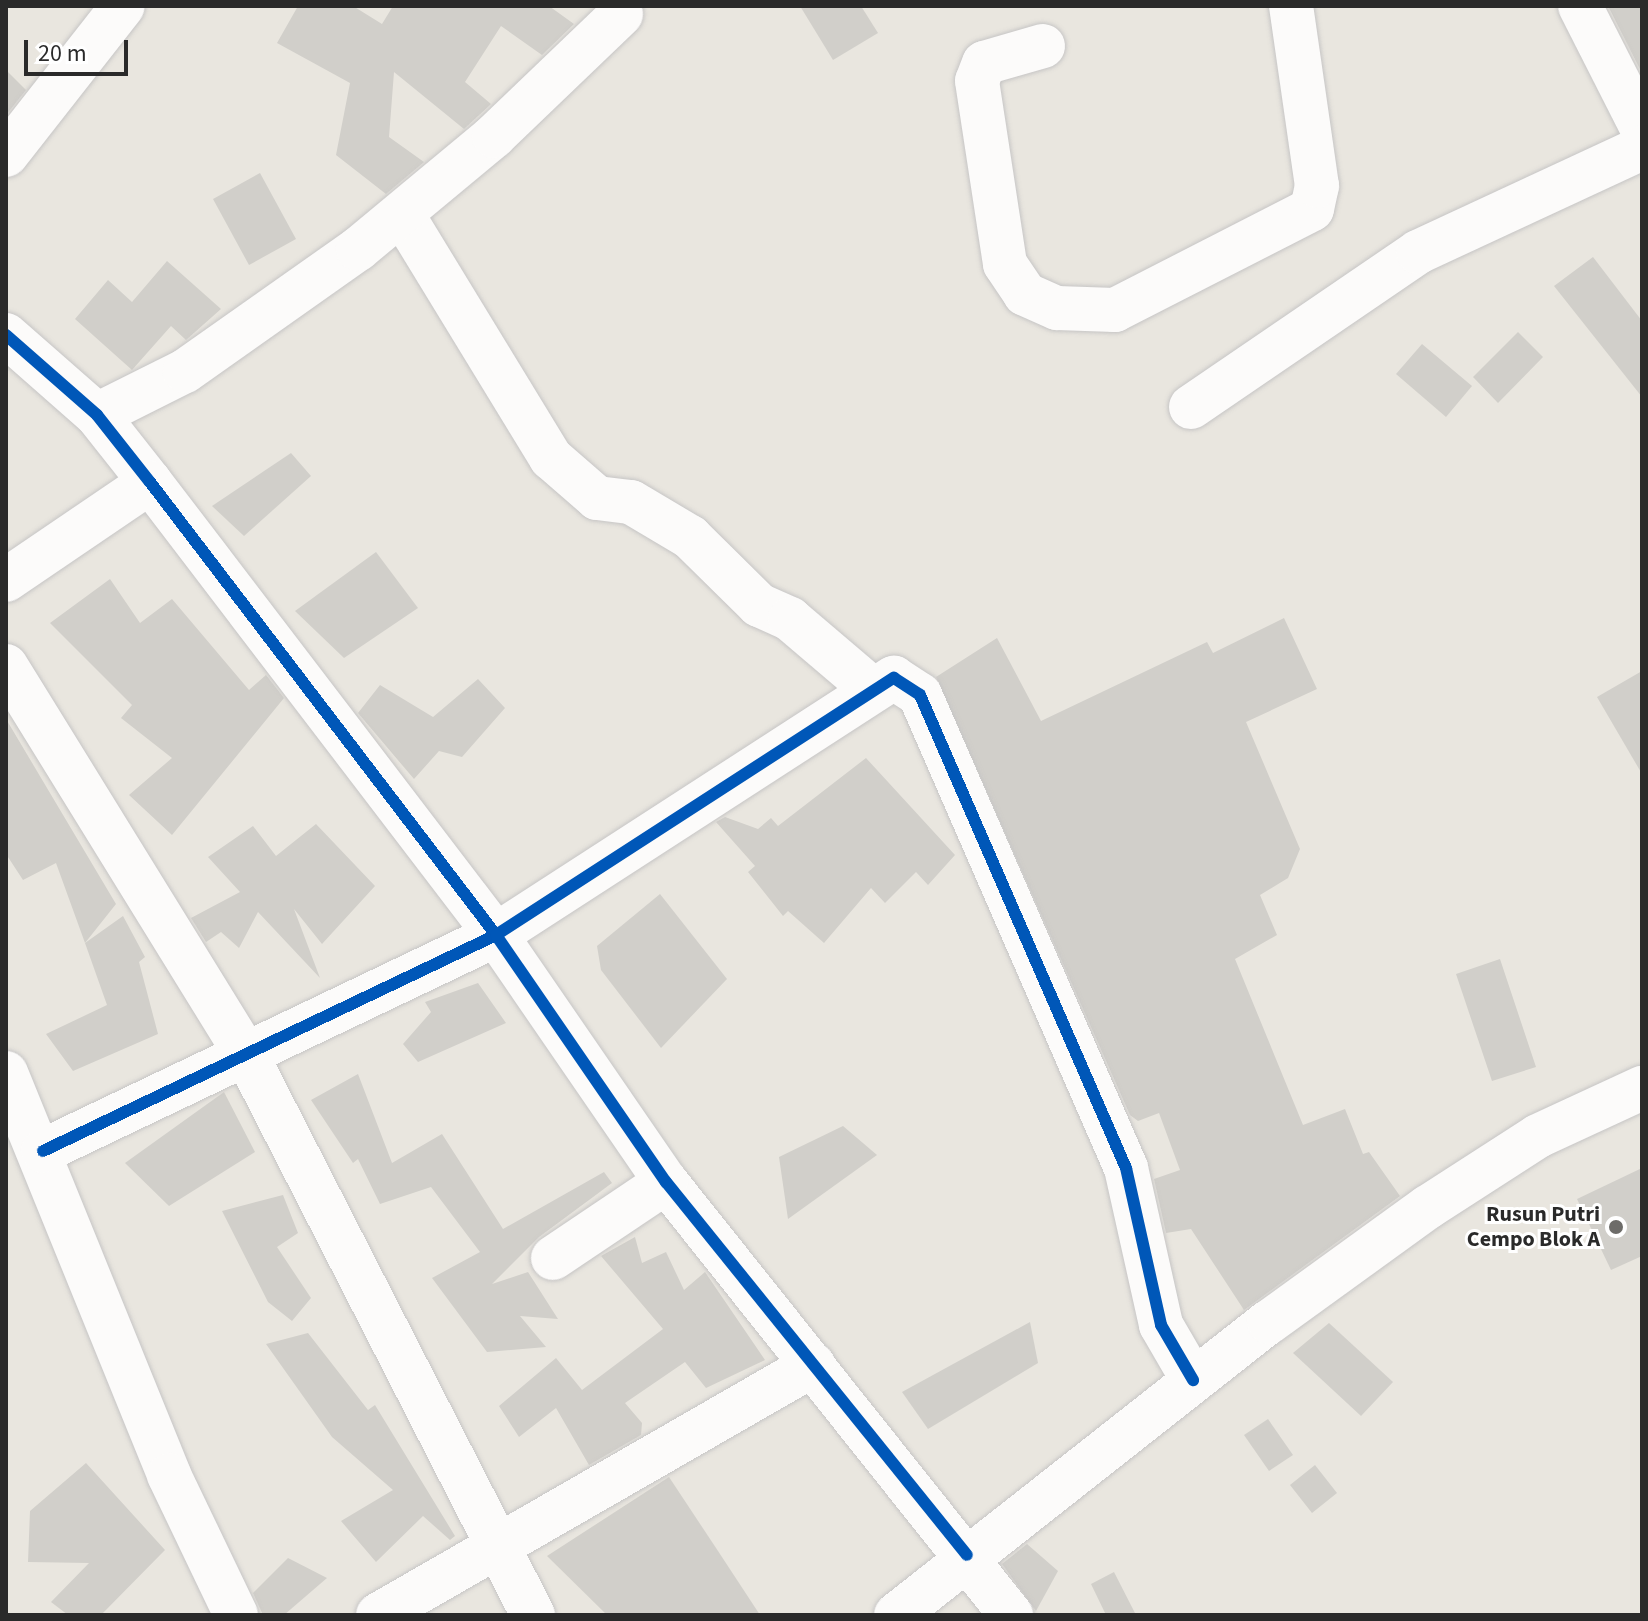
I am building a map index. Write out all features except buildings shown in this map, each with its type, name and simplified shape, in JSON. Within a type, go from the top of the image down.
[{"type":"street","points":[[6,155],[123,6]]},
{"type":"street","points":[[1043,46],[984,63],[977,81],[1005,264],[1025,294],[1057,308],[1115,310],[1312,209],[1317,186],[1291,6]]},
{"type":"street","points":[[1580,6],[1642,128]]},
{"type":"street","points":[[97,415],[185,371],[402,214],[621,14]]},
{"type":"street","points":[[1191,407],[1418,252],[1642,148]]},
{"type":"street","points":[[402,214],[551,458],[597,498],[631,502],[690,537],[759,605],[790,619],[871,688]]},
{"type":"street","points":[[6,335],[97,415],[150,482],[496,935],[666,1182],[967,1555],[1011,1615]]},
{"type":"street","points":[[6,580],[150,482]]},
{"type":"street","points":[[6,666],[248,1058],[494,1548],[533,1615]]},
{"type":"street","points":[[28,1144],[248,1058],[496,935],[871,688],[894,678],[920,695],[1126,1168],[1161,1325],[1193,1380]]},
{"type":"street","points":[[6,1073],[28,1144],[169,1475],[236,1615]]},
{"type":"street","points":[[896,1615],[967,1555],[1193,1380],[1428,1207],[1491,1166],[1642,1088]]},
{"type":"street","points":[[553,1258],[666,1182]]},
{"type":"street","points":[[378,1615],[813,1365]]},
{"type":"cycle path","points":[[6,335],[97,415],[150,482],[496,935],[666,1182],[967,1555]]},
{"type":"cycle path","points":[[43,1151],[496,935],[894,678],[920,695],[1126,1168],[1161,1325],[1193,1380]]},
{"type":"place","name":"Rusun Putri Cempo Blok A","points":[[1616,1227]]}]
